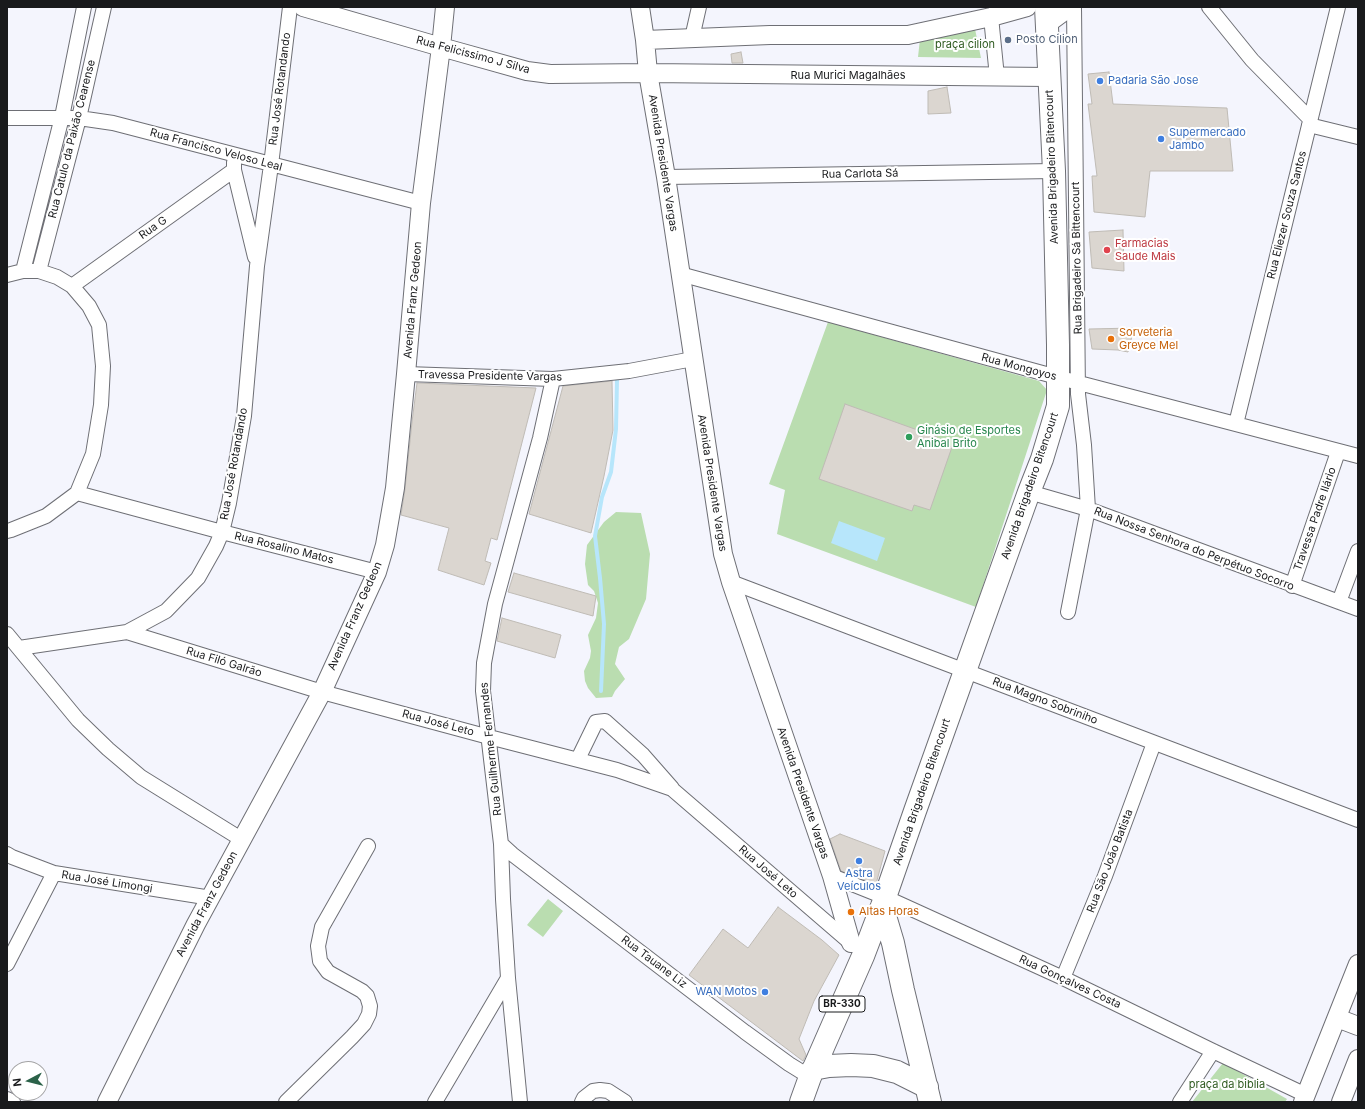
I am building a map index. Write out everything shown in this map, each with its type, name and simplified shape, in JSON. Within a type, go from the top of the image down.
[{"type":"main road","name":"Avenida Brigadeiro Bitencourt","points":[[884,902],[965,670],[1042,459],[1058,406],[1069,380],[1048,77],[1047,16]]},
{"type":"main road","name":"BR-330","points":[[801,1102],[857,950],[884,902]]},
{"type":"main road","points":[[884,902],[903,990],[929,1095]]},
{"type":"main road","points":[[812,1073],[829,1066],[873,1066],[897,1072],[929,1095]]},
{"type":"street","name":"Rua Catulo da Paixão Cearense","points":[[24,271],[62,117],[84,7]]},
{"type":"street","name":"Rua Catulo da Paixão Cearense","points":[[39,272],[79,118],[104,7]]},
{"type":"street","name":"Rua José Rotandando","points":[[19,648],[127,632],[166,611],[198,578],[222,532],[229,503],[244,416],[257,266],[290,7]]},
{"type":"street","name":"Rua Felicissimo J Silva","points":[[303,7],[527,71],[550,74],[648,73]]},
{"type":"street","name":"Avenida Franz Gedeon","points":[[107,1102],[196,924],[322,692],[376,572],[385,545],[395,488],[421,203],[445,7]]},
{"type":"street","name":"Avenida Presidente Vargas","points":[[640,7],[648,73],[666,177],[723,554],[731,582],[857,950]]},
{"type":"street","points":[[692,38],[699,7]]},
{"type":"street","points":[[645,40],[770,35],[908,35],[991,17],[1027,7]]},
{"type":"street","points":[[1047,16],[1070,7]]},
{"type":"street","name":"Rua Brigadeiro Sá Bittencourt","points":[[1068,612],[1088,509],[1084,445],[1079,408],[1069,380],[1074,7]]},
{"type":"street","points":[[1209,7],[1252,60],[1310,122],[1358,137]]},
{"type":"street","name":"Rua Eliezer Souza Santos","points":[[1236,424],[1338,7]]},
{"type":"street","points":[[991,17],[997,77]]},
{"type":"street","name":"Rua Murici Magalhães","points":[[648,73],[1048,77]]},
{"type":"street","name":"Rua Francisco Veloso Leal","points":[[7,118],[62,117],[113,123],[421,203]]},
{"type":"street","name":"Rua José Rotandando","points":[[233,154],[234,170],[257,266]]},
{"type":"street","name":"Rua G","points":[[72,286],[234,170]]},
{"type":"street","name":"Rua Carlota Sá","points":[[666,177],[1054,171]]},
{"type":"street","points":[[7,275],[24,271],[39,272],[57,277],[72,286],[89,306],[99,325],[103,366],[101,405],[93,454],[77,493],[46,516],[7,531]]},
{"type":"street","name":"Rua Mongoyos","points":[[680,274],[1338,452],[1357,453]]},
{"type":"street","name":"Travessa Presidente Vargas","points":[[406,374],[553,379],[629,371],[693,359]]},
{"type":"street","name":"Rua Guilherme Fernandes","points":[[520,1102],[508,978],[501,844],[483,690],[484,663],[495,604],[540,438],[553,379]]},
{"type":"street","name":"Travessa Padre Ilário","points":[[1292,586],[1338,452]]},
{"type":"street","name":"Rua Nossa Senhora do Perpétuo Socorro","points":[[1029,492],[1088,509],[1292,586],[1358,609]]},
{"type":"street","name":"Rua Rosalino Matos","points":[[77,493],[376,572]]},
{"type":"street","points":[[1338,602],[1358,550]]},
{"type":"street","name":"Rua Magno Sobriniho","points":[[731,582],[1358,820]]},
{"type":"street","name":"Rua Filó Galrão","points":[[127,632],[322,692]]},
{"type":"street","points":[[7,634],[78,720],[108,749],[141,777],[241,839]]},
{"type":"street","name":"Rua José Leto","points":[[322,692],[489,737],[578,759],[617,770],[672,789]]},
{"type":"street","name":"Rua José Leto","points":[[578,759],[596,722],[605,721],[643,755],[672,789],[857,950]]},
{"type":"street","name":"Rua São João Batista","points":[[1063,978],[1105,876],[1154,743]]},
{"type":"street","name":"Rua Tauane Liz","points":[[501,844],[745,1032],[794,1068],[812,1073]]},
{"type":"street","points":[[286,1102],[352,1037],[364,1024],[369,1014],[370,1006],[367,996],[362,991],[328,972],[320,961],[318,946],[322,927],[368,846]]},
{"type":"street","name":"Rua José Limongi","points":[[7,854],[54,874],[211,898]]},
{"type":"street","points":[[7,964],[54,874]]},
{"type":"street","name":"Rua Gonçalves Costa","points":[[832,876],[884,902],[1063,978],[1213,1051],[1305,1099]]},
{"type":"street","points":[[1305,1099],[1358,964]]},
{"type":"street","points":[[435,1102],[508,978]]},
{"type":"street","points":[[1337,1018],[1358,1026]]},
{"type":"street","points":[[1180,1102],[1213,1051]]},
{"type":"street","points":[[1342,1102],[1358,1059]]},
{"type":"street","points":[[582,1102],[584,1098],[593,1091],[600,1090],[608,1091],[625,1102]]},
{"type":"street","points":[[7,1099],[13,1102]]},
{"type":"green space","name":"praça cilion","points":[[975,29],[981,58],[918,57],[920,39]]},
{"type":"green space","name":"Ginásio de Esportes Anibal Brito","points":[[828,322],[1039,381],[1047,390],[976,607],[777,534],[785,490],[769,484]]},
{"type":"green space","points":[[616,512],[641,513],[650,554],[646,599],[629,639],[619,647],[615,664],[625,679],[612,697],[596,698],[588,688],[585,681],[584,671],[590,658],[591,651],[588,635],[596,618],[598,603],[594,591],[588,585],[585,564],[587,545],[604,522]]},
{"type":"green space","points":[[548,899],[563,911],[543,937],[527,925]]},
{"type":"green space","name":"praça da biblia","points":[[1223,1063],[1287,1099],[1285,1102],[1192,1102]]},
{"type":"water","points":[[839,521],[885,538],[877,561],[831,543]]},
{"type":"building","points":[[741,52],[743,63],[732,63],[731,54]]},
{"type":"building","name":"Supermercado Jambo","points":[[1109,72],[1113,104],[1227,108],[1233,171],[1150,171],[1145,217],[1094,212],[1092,176],[1097,176],[1088,104],[1092,104],[1088,74]]},
{"type":"building","points":[[947,87],[951,113],[928,114],[928,91]]},
{"type":"building","name":"Farmacias Saude Mais","points":[[1123,230],[1124,271],[1092,268],[1089,232]]},
{"type":"building","name":"Sorveteria Greyce Mel","points":[[1134,328],[1128,352],[1092,349],[1089,329]]},
{"type":"building","points":[[612,381],[613,430],[591,533],[529,514],[563,386]]},
{"type":"building","points":[[417,383],[536,388],[497,540],[491,538],[485,561],[491,563],[484,585],[438,570],[449,528],[401,515]]},
{"type":"building","points":[[845,404],[937,437],[936,441],[952,447],[930,510],[914,505],[912,511],[819,479]]},
{"type":"building","points":[[514,573],[596,596],[593,616],[508,592]]},
{"type":"building","points":[[502,618],[561,635],[555,658],[497,641]]},
{"type":"building","name":"Astra Veículos","points":[[840,834],[885,851],[876,884],[841,871],[830,839]]},
{"type":"building","name":"WAN Motos","points":[[778,907],[822,940],[839,955],[814,1001],[799,1039],[806,1055],[803,1061],[689,975],[723,929],[748,948]]},
{"type":"waterway","points":[[601,691],[604,624],[595,536],[602,497],[611,472],[616,429],[617,380]]},
{"type":"place","name":"Posto Cilion","points":[[1008,40]]},
{"type":"place","name":"Padaria São Jose","points":[[1100,81]]},
{"type":"place","name":"Supermercado Jambo","points":[[1161,139]]},
{"type":"place","name":"Farmacias Saude Mais","points":[[1107,250]]},
{"type":"place","name":"Sorveteria Greyce Mel","points":[[1111,339]]},
{"type":"place","name":"Ginásio de Esportes Anibal Brito","points":[[909,437]]},
{"type":"place","name":"Astra Veículos","points":[[859,861]]},
{"type":"place","name":"Altas Horas","points":[[851,912]]},
{"type":"place","name":"WAN Motos","points":[[765,992]]}]
